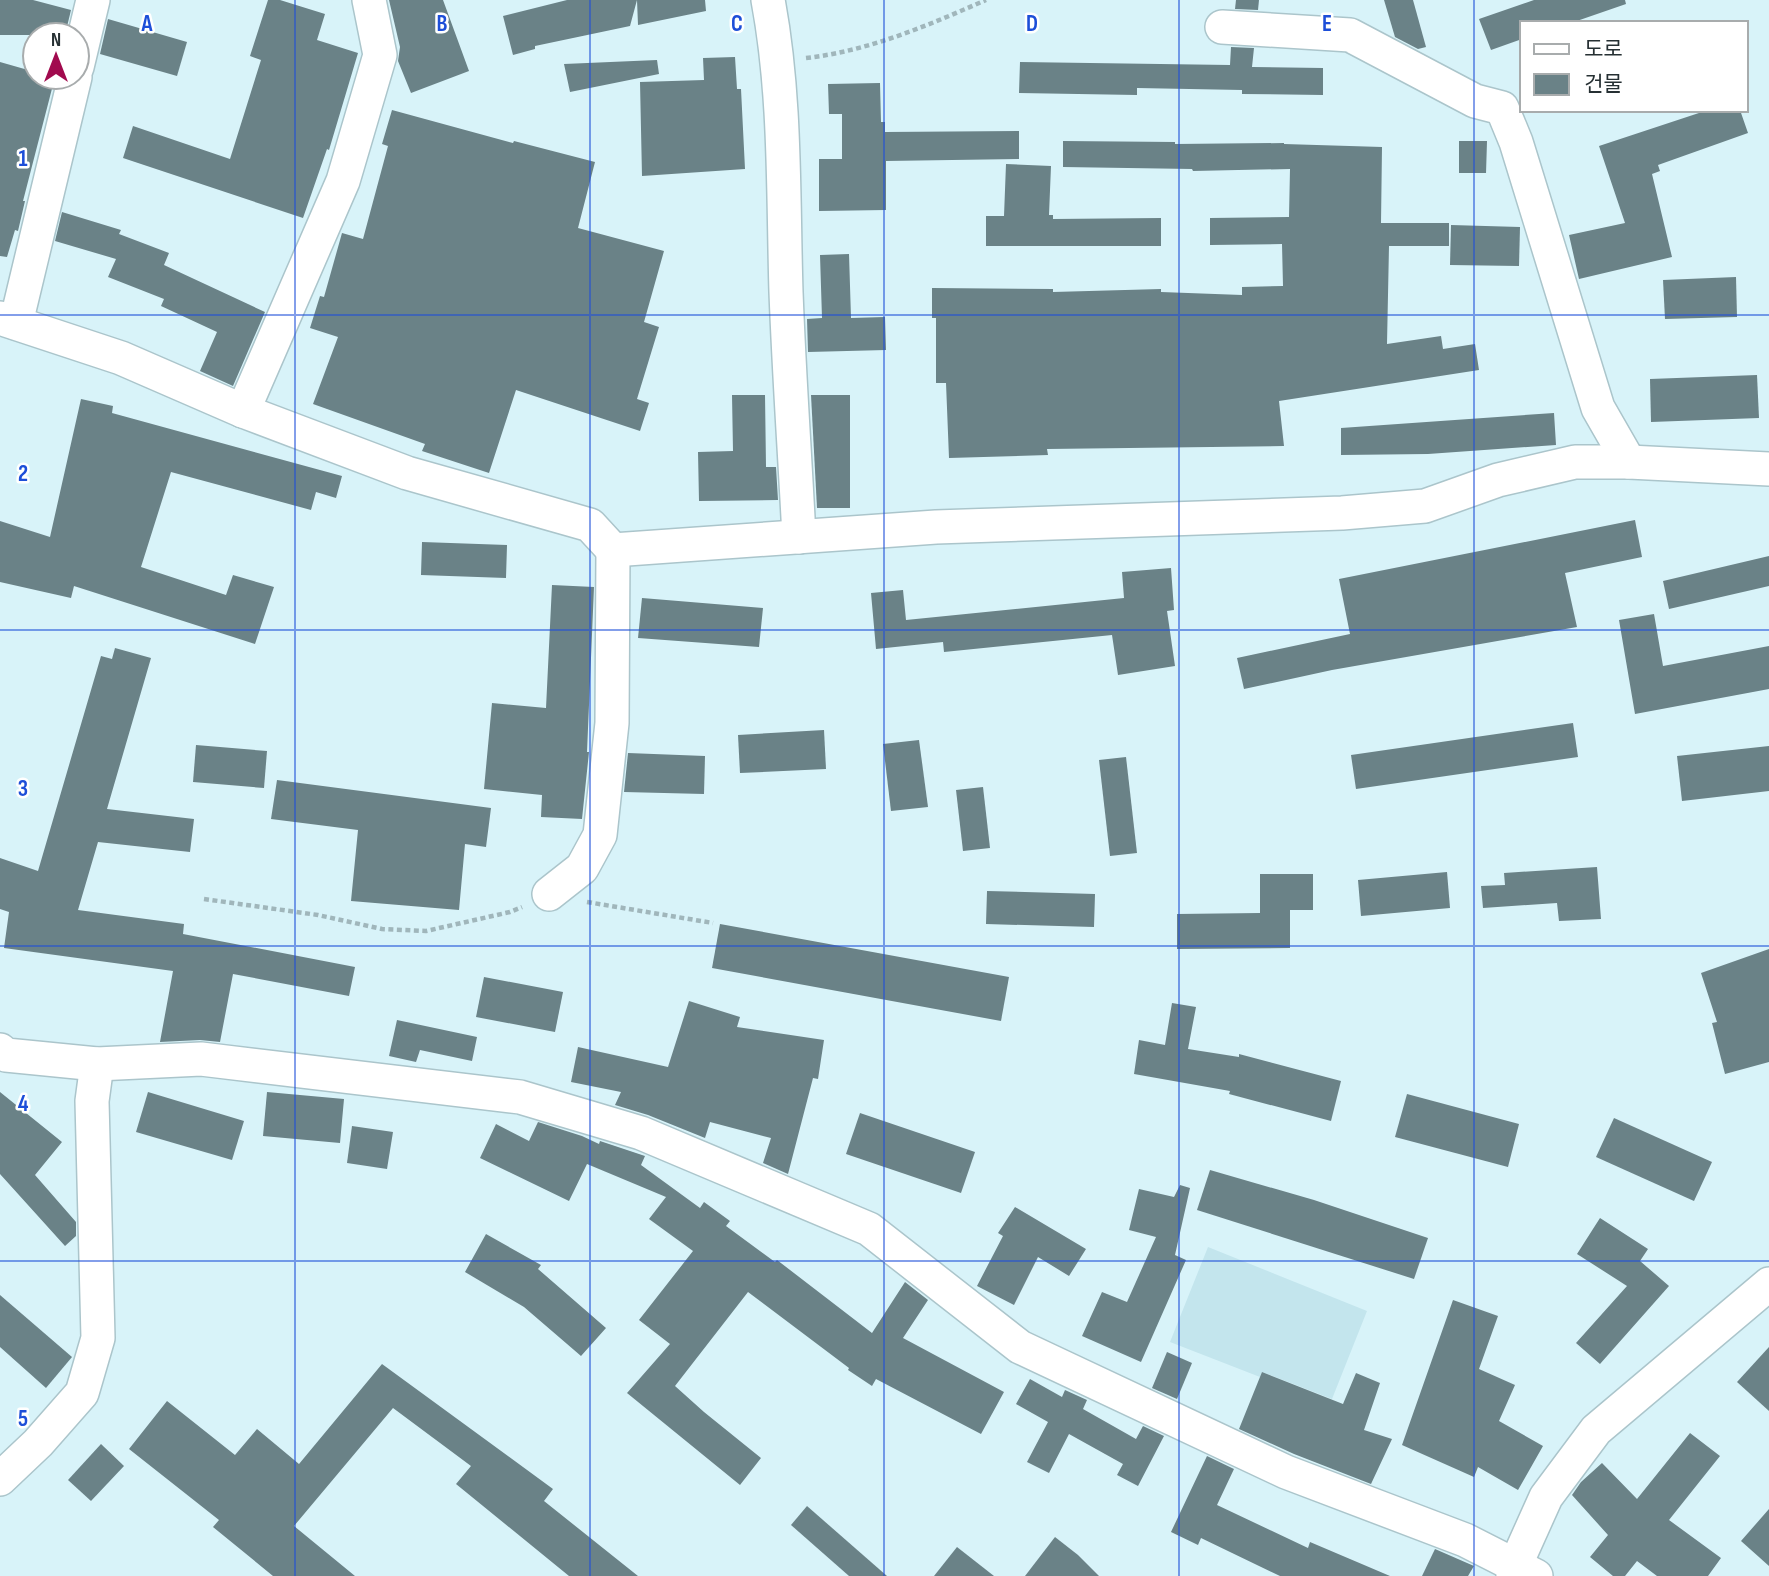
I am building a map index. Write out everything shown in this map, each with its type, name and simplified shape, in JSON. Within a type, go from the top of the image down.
[{"type":"street","points":[[88,21],[93,0]]},
{"type":"street","points":[[243,411],[343,181],[380,55],[369,0]]},
{"type":"street","points":[[768,0],[782,120],[786,294],[799,537]]},
{"type":"street","points":[[1222,27],[1350,35],[1475,101],[1502,108],[1516,142],[1598,408],[1629,462]]},
{"type":"street","points":[[71,91],[8,321],[121,358],[243,411],[407,474],[590,525],[613,550],[612,723],[600,835],[582,868],[549,894]]},
{"type":"street","points":[[613,550],[936,527],[1342,513],[1425,506],[1498,480],[1575,462],[1629,462],[1769,470]]},
{"type":"street","points":[[0,1050],[6,1055],[97,1064],[201,1059],[520,1097],[642,1133],[869,1229],[1020,1348],[1286,1472],[1465,1540],[1521,1573],[1546,1497],[1596,1430],[1769,1284]]},
{"type":"street","points":[[0,1479],[38,1443],[82,1393],[98,1338],[92,1101],[97,1064]]},
{"type":"path","points":[[777,61],[837,54],[922,27],[986,0]]},
{"type":"path","points":[[204,899],[318,915],[382,929],[426,931],[510,912],[549,894],[713,923]]},
{"type":"shaded area","points":[[1208,1247],[1367,1311],[1332,1399],[1262,1372],[1260,1377],[1170,1342]]},
{"type":"building","points":[[0,0],[33,0],[71,10],[68,21],[21,21],[21,35],[0,35]]},
{"type":"building","points":[[268,0],[280,0],[325,14],[317,40],[358,53],[329,150],[327,149],[303,218],[123,158],[133,126],[230,159],[261,60],[250,56]]},
{"type":"building","points":[[389,0],[443,0],[469,71],[411,93],[398,61],[400,47]]},
{"type":"building","points":[[567,0],[637,0],[630,26],[535,46],[535,49],[513,55],[503,16]]},
{"type":"building","points":[[637,0],[705,0],[706,11],[638,25]]},
{"type":"building","points":[[1236,0],[1259,0],[1258,10],[1235,9]]},
{"type":"building","points":[[1384,0],[1413,0],[1426,47],[1418,49],[1395,37]]},
{"type":"building","points":[[1534,0],[1625,0],[1626,4],[1577,21],[1520,21],[1520,40],[1491,50],[1479,19]]},
{"type":"building","points":[[108,19],[187,42],[177,76],[100,54]]},
{"type":"building","points":[[1231,47],[1254,48],[1252,67],[1323,68],[1323,95],[1137,88],[1137,95],[1019,93],[1020,62],[1230,65]]},
{"type":"building","points":[[735,57],[737,89],[741,89],[745,169],[642,176],[640,82],[704,80],[703,58]]},
{"type":"building","points":[[657,60],[659,74],[570,92],[564,64]]},
{"type":"building","points":[[0,62],[21,68],[21,91],[51,91],[18,231],[15,230],[7,257],[0,256]]},
{"type":"building","points":[[880,83],[881,122],[885,122],[885,132],[1019,131],[1019,159],[886,161],[886,210],[819,211],[819,159],[842,159],[842,114],[829,114],[828,84]]},
{"type":"building","points":[[392,110],[595,162],[578,228],[664,251],[644,322],[659,327],[637,399],[649,403],[640,431],[516,390],[489,473],[422,451],[425,444],[313,404],[338,337],[310,328],[320,296],[324,297],[342,233],[363,239],[388,146],[382,144]]},
{"type":"building","points":[[1702,112],[1741,112],[1748,133],[1658,165],[1660,171],[1652,174],[1672,257],[1579,279],[1569,235],[1625,223],[1599,146]]},
{"type":"building","points":[[1063,141],[1284,143],[1382,147],[1381,223],[1449,223],[1449,246],[1389,246],[1387,344],[1441,336],[1443,349],[1475,344],[1479,370],[1279,401],[1284,446],[1047,449],[1048,455],[949,458],[946,383],[936,383],[936,318],[932,318],[932,288],[1053,289],[1053,292],[1161,289],[1161,292],[1242,295],[1242,287],[1283,286],[1282,244],[1210,245],[1210,218],[1289,217],[1290,169],[1193,171],[1063,167]]},
{"type":"building","points":[[1459,141],[1487,141],[1486,173],[1459,173]]},
{"type":"building","points":[[1006,164],[1051,166],[1049,215],[1053,215],[1053,219],[1161,218],[1161,246],[986,246],[986,216],[1004,216]]},
{"type":"building","points":[[62,212],[121,230],[119,234],[169,253],[164,265],[265,312],[233,386],[200,371],[217,332],[161,306],[164,299],[108,277],[116,259],[55,241]]},
{"type":"building","points":[[1451,225],[1520,227],[1519,266],[1450,265]]},
{"type":"building","points":[[849,254],[851,318],[885,317],[886,350],[808,352],[807,319],[822,318],[820,255]]},
{"type":"building","points":[[1736,277],[1737,317],[1665,319],[1663,280]]},
{"type":"building","points":[[1757,375],[1759,418],[1651,422],[1650,379]]},
{"type":"building","points":[[732,395],[765,395],[766,467],[776,467],[778,500],[699,501],[698,452],[733,451]]},
{"type":"building","points":[[811,395],[850,395],[850,508],[817,508]]},
{"type":"building","points":[[81,399],[113,406],[112,413],[342,476],[336,498],[316,492],[311,510],[171,472],[141,567],[226,595],[233,575],[274,587],[255,644],[74,586],[71,598],[0,582],[0,521],[50,537]]},
{"type":"building","points":[[1554,413],[1556,445],[1428,454],[1341,455],[1341,428]]},
{"type":"building","points":[[1635,520],[1642,557],[1565,573],[1577,627],[1332,670],[1244,689],[1237,658],[1350,634],[1339,579]]},
{"type":"building","points":[[422,542],[507,545],[506,578],[421,575]]},
{"type":"building","points":[[1769,556],[1769,586],[1669,609],[1663,581]]},
{"type":"building","points":[[1171,568],[1174,610],[1167,611],[1175,666],[1118,675],[1112,635],[944,652],[943,642],[876,649],[871,593],[903,590],[906,620],[1124,598],[1122,572]]},
{"type":"building","points":[[552,585],[594,587],[589,752],[582,819],[541,817],[542,795],[484,789],[492,703],[546,708]]},
{"type":"building","points":[[642,598],[763,608],[759,647],[638,638]]},
{"type":"building","points":[[1654,614],[1663,666],[1769,646],[1769,689],[1635,714],[1619,620]]},
{"type":"building","points":[[115,648],[151,658],[107,809],[194,819],[190,852],[98,842],[78,910],[184,924],[183,934],[355,967],[349,996],[233,974],[220,1042],[160,1042],[173,971],[4,948],[9,912],[0,909],[0,858],[38,871],[101,656],[112,659]]},
{"type":"building","points":[[1573,723],[1578,757],[1356,789],[1351,755]]},
{"type":"building","points":[[824,730],[826,769],[740,773],[738,735]]},
{"type":"building","points":[[919,740],[928,807],[891,811],[883,744]]},
{"type":"building","points":[[196,745],[267,751],[264,788],[193,782]]},
{"type":"building","points":[[1769,746],[1769,791],[1682,801],[1677,756]]},
{"type":"building","points":[[628,753],[705,756],[704,794],[624,792]]},
{"type":"building","points":[[1126,757],[1137,853],[1110,856],[1099,760]]},
{"type":"building","points":[[277,780],[491,808],[486,847],[465,844],[459,910],[351,901],[358,830],[271,819]]},
{"type":"building","points":[[983,787],[990,848],[963,851],[956,790]]},
{"type":"building","points":[[1597,867],[1601,919],[1559,921],[1557,903],[1483,908],[1481,886],[1505,885],[1504,873]]},
{"type":"building","points":[[1447,872],[1450,908],[1361,916],[1358,880]]},
{"type":"building","points":[[1260,874],[1313,874],[1313,910],[1290,910],[1290,948],[1177,949],[1177,914],[1260,913]]},
{"type":"building","points":[[987,891],[1095,894],[1094,927],[986,924]]},
{"type":"building","points":[[720,924],[1009,977],[1001,1021],[712,968]]},
{"type":"building","points":[[1769,949],[1769,1062],[1725,1074],[1712,1023],[1717,1022],[1701,973]]},
{"type":"building","points":[[484,977],[563,992],[555,1032],[476,1017]]},
{"type":"building","points":[[689,1001],[740,1017],[737,1027],[824,1040],[818,1079],[813,1078],[788,1174],[763,1163],[771,1138],[710,1122],[705,1138],[615,1105],[621,1092],[571,1082],[578,1047],[668,1067]]},
{"type":"building","points":[[1172,1003],[1196,1007],[1188,1049],[1239,1057],[1239,1054],[1341,1081],[1331,1121],[1229,1094],[1230,1091],[1134,1074],[1139,1040],[1165,1045]]},
{"type":"building","points":[[397,1020],[477,1037],[472,1061],[420,1050],[416,1062],[389,1056]]},
{"type":"building","points":[[0,1092],[62,1142],[35,1175],[76,1222],[76,1236],[65,1246],[0,1174]]},
{"type":"building","points":[[148,1092],[244,1121],[232,1160],[136,1132]]},
{"type":"building","points":[[267,1092],[344,1099],[340,1143],[263,1136]]},
{"type":"building","points":[[1407,1094],[1519,1124],[1508,1167],[1395,1137]]},
{"type":"building","points":[[860,1113],[975,1152],[961,1193],[846,1154]]},
{"type":"building","points":[[1614,1118],[1712,1162],[1694,1201],[1596,1157]]},
{"type":"building","points":[[538,1122],[599,1144],[600,1141],[645,1156],[641,1165],[700,1208],[704,1202],[730,1221],[726,1226],[775,1262],[777,1260],[872,1333],[905,1282],[928,1300],[903,1338],[1004,1392],[981,1434],[876,1379],[872,1386],[748,1292],[675,1386],[761,1458],[740,1485],[627,1393],[670,1344],[639,1320],[693,1251],[649,1219],[666,1197],[587,1164],[569,1201],[480,1158],[496,1124],[529,1141]]},
{"type":"building","points":[[352,1126],[393,1132],[387,1169],[347,1163]]},
{"type":"building","points":[[1210,1170],[1314,1200],[1428,1238],[1414,1279],[1197,1210]]},
{"type":"building","points":[[1180,1185],[1190,1188],[1175,1255],[1186,1260],[1141,1362],[1082,1336],[1102,1292],[1127,1302],[1156,1237],[1129,1230],[1139,1189],[1174,1197]]},
{"type":"building","points":[[1015,1207],[1086,1249],[1069,1276],[1038,1257],[1014,1305],[977,1286],[1003,1236],[998,1233]]},
{"type":"building","points":[[1600,1218],[1648,1249],[1640,1261],[1669,1286],[1600,1364],[1576,1343],[1627,1286],[1577,1254]]},
{"type":"building","points":[[486,1234],[541,1265],[538,1269],[606,1328],[581,1356],[524,1307],[465,1272]]},
{"type":"building","points":[[0,1295],[72,1357],[46,1388],[0,1347]]},
{"type":"building","points":[[1453,1300],[1498,1316],[1479,1369],[1515,1385],[1499,1421],[1543,1446],[1518,1490],[1478,1467],[1474,1477],[1402,1445]]},
{"type":"building","points":[[1769,1347],[1769,1411],[1737,1382]]},
{"type":"building","points":[[1167,1352],[1192,1363],[1177,1399],[1152,1388]]},
{"type":"building","points":[[382,1364],[553,1489],[544,1501],[638,1576],[569,1576],[456,1484],[471,1466],[393,1408],[294,1526],[355,1576],[273,1576],[213,1527],[219,1520],[129,1449],[167,1401],[235,1455],[257,1429],[299,1464]]},
{"type":"building","points":[[1262,1372],[1343,1404],[1356,1373],[1380,1383],[1364,1430],[1392,1439],[1371,1484],[1239,1429]]},
{"type":"building","points":[[1030,1379],[1062,1397],[1065,1390],[1087,1400],[1083,1409],[1136,1439],[1143,1426],[1164,1436],[1138,1486],[1117,1475],[1123,1464],[1069,1434],[1049,1473],[1027,1462],[1048,1422],[1016,1404]]},
{"type":"building","points":[[1690,1433],[1720,1456],[1669,1520],[1721,1558],[1708,1576],[1657,1576],[1637,1561],[1625,1576],[1613,1576],[1590,1557],[1608,1535],[1572,1495],[1581,1482],[1602,1463],[1637,1499]]},
{"type":"building","points":[[101,1444],[124,1466],[91,1501],[68,1480]]},
{"type":"building","points":[[1207,1456],[1234,1469],[1217,1505],[1308,1548],[1310,1542],[1390,1576],[1280,1576],[1201,1538],[1198,1545],[1171,1532]]},
{"type":"building","points":[[807,1506],[887,1576],[849,1576],[791,1525]]},
{"type":"building","points":[[1769,1509],[1769,1566],[1741,1541]]},
{"type":"building","points":[[1055,1537],[1078,1555],[1099,1576],[1025,1576]]},
{"type":"building","points":[[957,1547],[994,1576],[934,1576]]},
{"type":"building","points":[[1435,1549],[1474,1566],[1468,1576],[1422,1576]]}]
